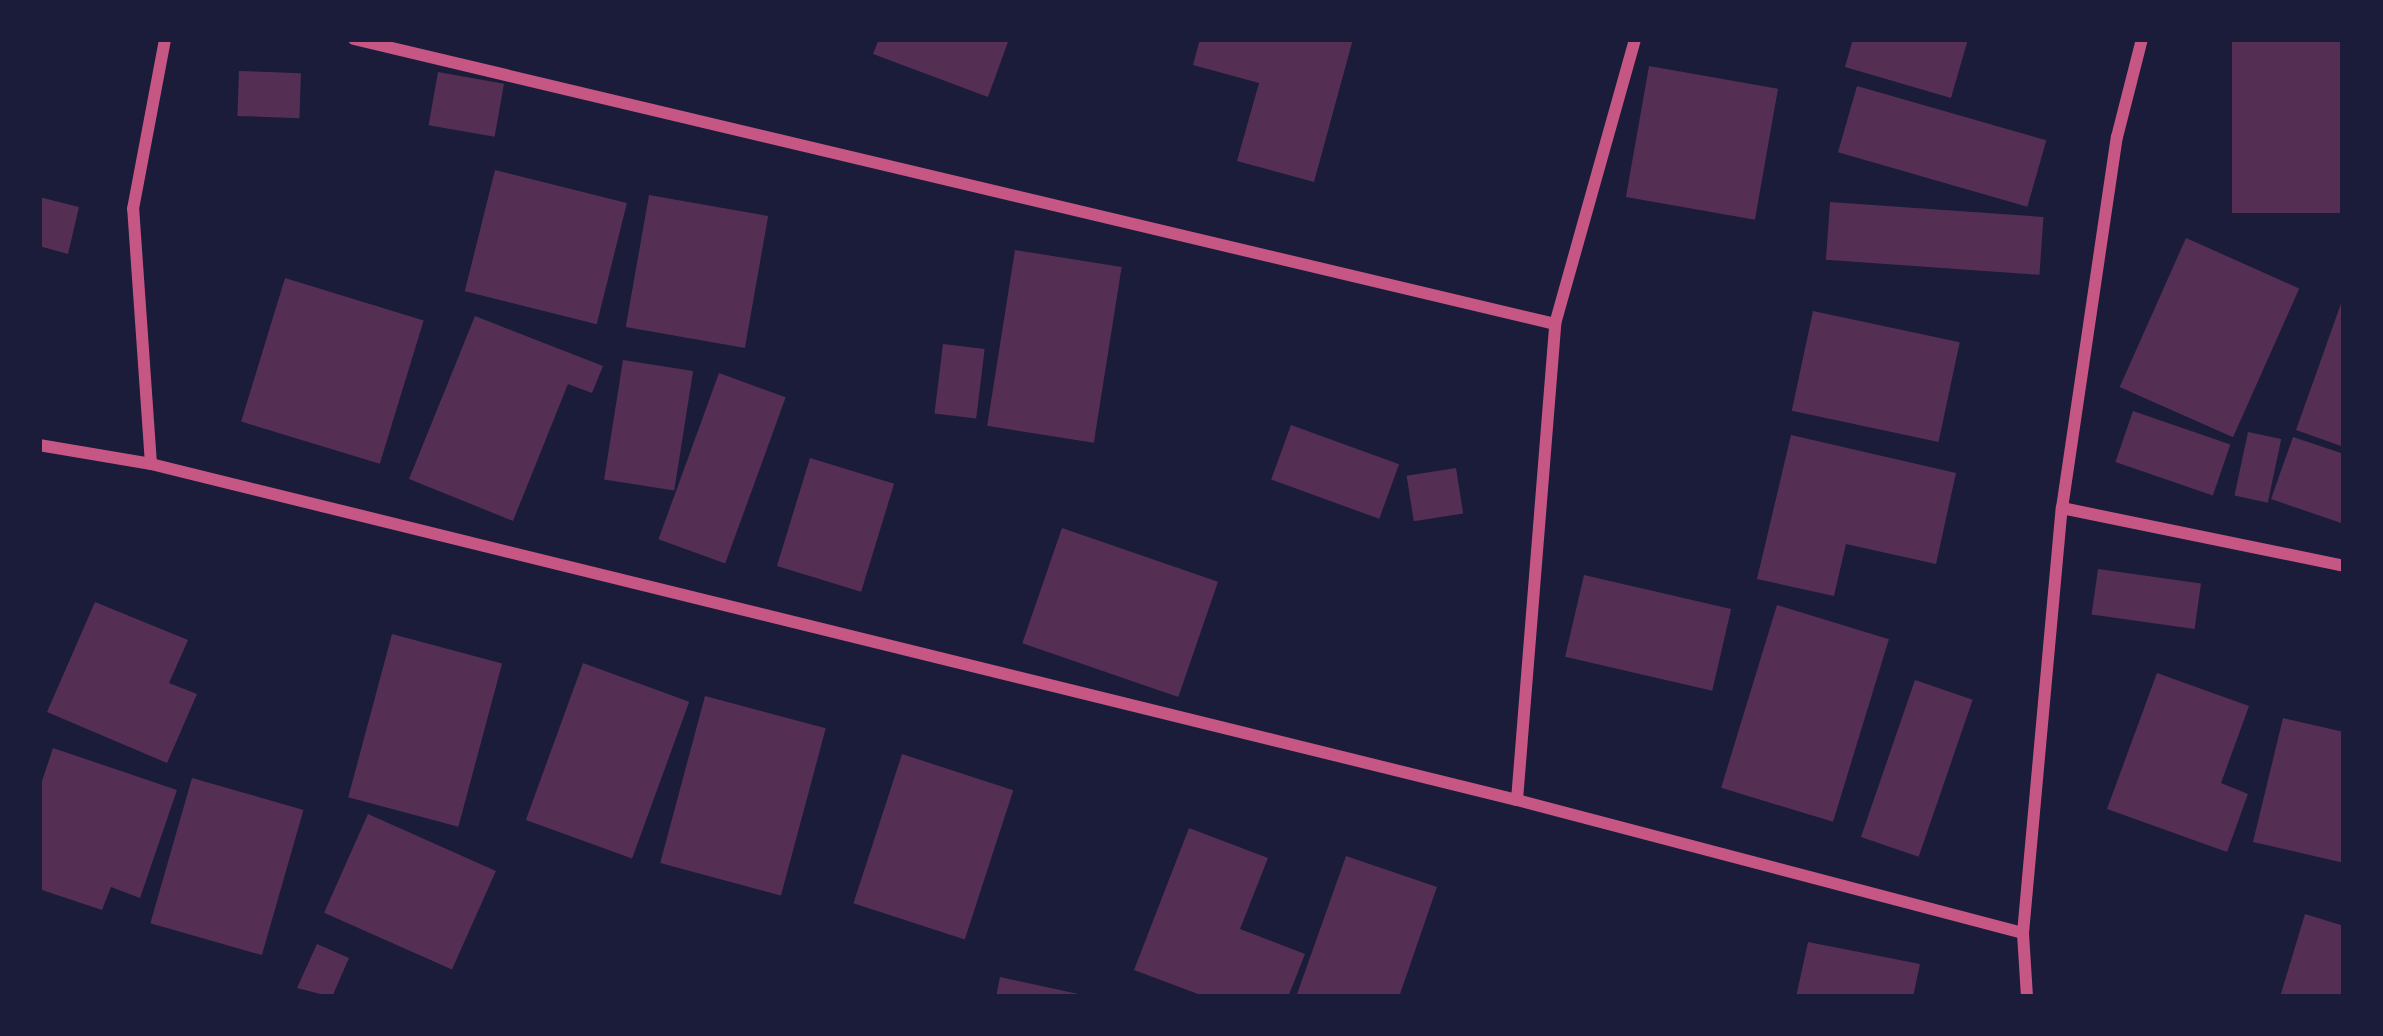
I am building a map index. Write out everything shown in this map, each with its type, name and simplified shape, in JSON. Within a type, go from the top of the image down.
[{"type":"street","points":[[151,464],[133,209],[165,39]]},
{"type":"street","points":[[354,39],[1555,324]]},
{"type":"street","points":[[1517,800],[1555,324],[1635,39]]},
{"type":"street","points":[[2026,997],[2023,933],[2062,508],[2113,160],[2142,39]]},
{"type":"street","points":[[39,446],[151,464],[1517,800],[2023,933]]},
{"type":"street","points":[[2062,508],[2344,566]]},
{"type":"building","points":[[879,39],[1009,39],[988,97],[873,54]]},
{"type":"building","points":[[1200,39],[1353,39],[1314,182],[1237,161],[1259,83],[1193,65]]},
{"type":"building","points":[[1853,39],[1968,39],[1951,98],[1845,67]]},
{"type":"building","points":[[2232,39],[2340,39],[2340,213],[2232,213]]},
{"type":"building","points":[[1649,66],[1778,89],[1755,220],[1626,197]]},
{"type":"building","points":[[239,71],[301,73],[299,118],[237,116]]},
{"type":"building","points":[[438,72],[504,84],[495,137],[429,125]]},
{"type":"building","points":[[1857,86],[2046,140],[2027,207],[1838,152]]},
{"type":"building","points":[[495,170],[627,203],[597,324],[465,291]]},
{"type":"building","points":[[649,195],[768,216],[745,348],[626,327]]},
{"type":"building","points":[[39,197],[79,207],[68,254],[39,246]]},
{"type":"building","points":[[1830,202],[2043,217],[2039,275],[1826,260]]},
{"type":"building","points":[[2186,238],[2299,288],[2233,437],[2120,387]]},
{"type":"building","points":[[1015,250],[1122,267],[1094,443],[987,426]]},
{"type":"building","points":[[285,278],[424,320],[380,464],[241,421]]},
{"type":"building","points":[[2344,299],[2344,447],[2296,430]]},
{"type":"building","points":[[1813,311],[1960,342],[1939,442],[1792,411]]},
{"type":"building","points":[[475,316],[603,366],[592,393],[568,384],[513,521],[409,479]]},
{"type":"building","points":[[943,344],[985,349],[976,419],[934,413]]},
{"type":"building","points":[[623,360],[693,371],[674,491],[604,480]]},
{"type":"building","points":[[719,373],[786,397],[725,564],[658,539]]},
{"type":"building","points":[[2133,411],[2230,445],[2213,496],[2115,462]]},
{"type":"building","points":[[1291,425],[1399,464],[1379,519],[1271,480]]},
{"type":"building","points":[[2248,432],[2281,439],[2268,503],[2234,496]]},
{"type":"building","points":[[1791,435],[1956,473],[1936,564],[1846,544],[1834,596],[1757,579]]},
{"type":"building","points":[[2293,437],[2344,454],[2344,524],[2271,499]]},
{"type":"building","points":[[810,458],[894,484],[861,592],[777,566]]},
{"type":"building","points":[[1456,468],[1463,513],[1414,521],[1407,476]]},
{"type":"building","points":[[1062,528],[1218,582],[1178,697],[1022,643]]},
{"type":"building","points":[[2098,569],[2201,583],[2195,629],[2092,615]]},
{"type":"building","points":[[1584,575],[1731,609],[1712,691],[1565,657]]},
{"type":"building","points":[[95,602],[188,640],[169,683],[197,694],[167,763],[47,712]]},
{"type":"building","points":[[1777,605],[1889,639],[1833,822],[1721,788]]},
{"type":"building","points":[[392,634],[502,664],[458,827],[348,797]]},
{"type":"building","points":[[583,663],[689,702],[632,859],[526,820]]},
{"type":"building","points":[[2157,673],[2249,706],[2221,783],[2248,794],[2227,852],[2107,809]]},
{"type":"building","points":[[1915,680],[1973,700],[1919,857],[1861,837]]},
{"type":"building","points":[[705,696],[826,728],[781,895],[660,863]]},
{"type":"building","points":[[2283,718],[2344,732],[2344,863],[2253,842]]},
{"type":"building","points":[[53,748],[177,790],[140,898],[111,887],[102,910],[39,889],[39,790]]},
{"type":"building","points":[[902,754],[1013,790],[965,939],[853,903]]},
{"type":"building","points":[[192,778],[304,810],[262,955],[150,923]]},
{"type":"building","points":[[368,814],[496,871],[452,970],[324,913]]},
{"type":"building","points":[[1189,828],[1268,858],[1240,929],[1305,954],[1288,997],[1206,997],[1134,970]]},
{"type":"building","points":[[1346,856],[1437,887],[1399,997],[1296,997]]},
{"type":"building","points":[[2305,914],[2344,926],[2344,997],[2280,997]]},
{"type":"building","points":[[1808,942],[1920,964],[1913,997],[1796,997]]},
{"type":"building","points":[[317,944],[349,958],[332,997],[297,988]]},
{"type":"building","points":[[1000,977],[1083,995],[1083,997],[996,997]]}]
